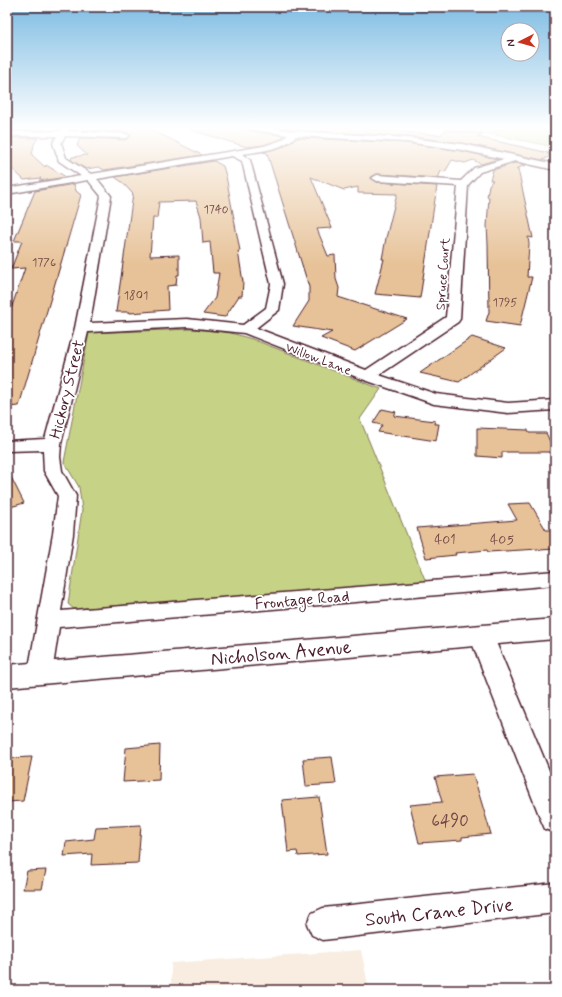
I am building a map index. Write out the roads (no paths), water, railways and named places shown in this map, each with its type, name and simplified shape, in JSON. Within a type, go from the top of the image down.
[{"type":"main road","name":"Nicholson Avenue","points":[[7,676],[555,629]]},
{"type":"street","name":"Hickory Street","points":[[40,673],[63,534],[67,496],[53,471],[51,457],[52,444],[82,328],[106,196],[90,178],[83,174]]},
{"type":"street","points":[[7,191],[117,174]]},
{"type":"street","points":[[246,329],[272,310],[277,284],[249,174]]},
{"type":"street","points":[[377,178],[463,184],[474,174]]},
{"type":"street","name":"Spruce Court","points":[[367,376],[453,319],[463,184]]},
{"type":"street","name":"Willow Lane","points":[[82,328],[187,323],[246,329],[367,376],[434,399],[508,408],[555,405]]},
{"type":"street","points":[[7,446],[52,444]]},
{"type":"street","name":"Frontage Road","points":[[49,620],[555,578]]},
{"type":"street","points":[[481,635],[555,820]]},
{"type":"street","name":"South Crane Drive","points":[[323,924],[555,898]]}]
